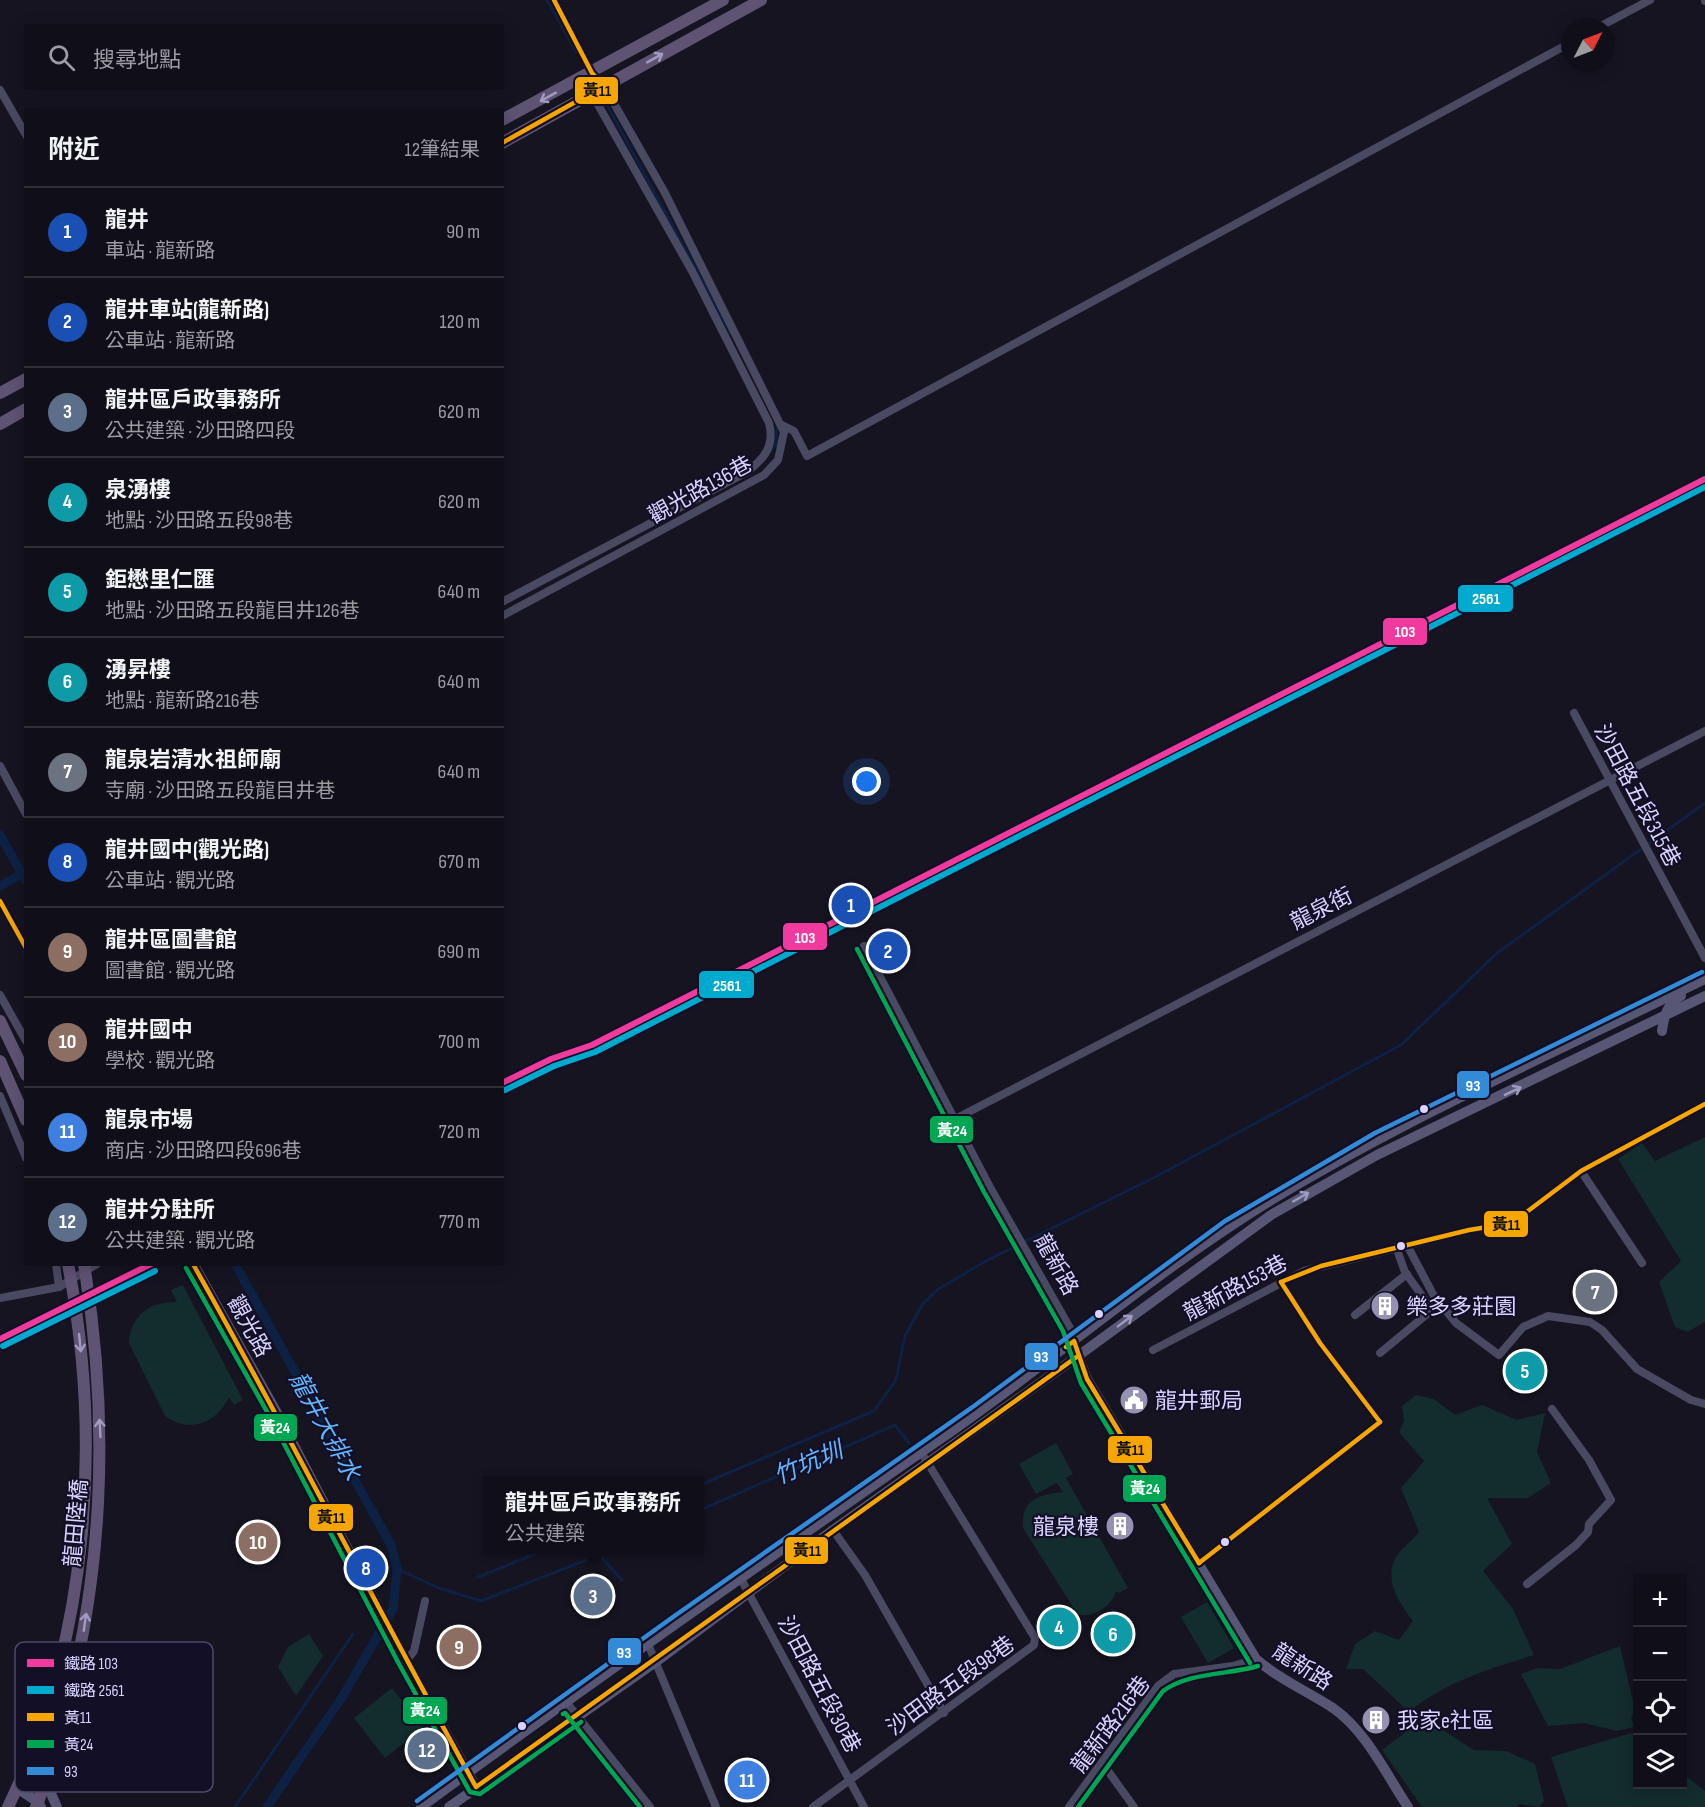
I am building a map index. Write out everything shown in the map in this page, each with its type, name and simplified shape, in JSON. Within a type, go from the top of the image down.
[{"type":"main road","points":[[504,119],[723,0]]},
{"type":"main road","points":[[504,142],[761,0]]},
{"type":"main road","points":[[0,393],[24,380]]},
{"type":"main road","points":[[0,424],[24,410]]},
{"type":"main road","points":[[0,1021],[24,1072]]},
{"type":"main road","points":[[0,1061],[24,1115]]},
{"type":"main road","name":"龍田陸橋","points":[[64,1642],[80,1549],[86,1436],[83,1367],[76,1304],[68,1266]]},
{"type":"main road","name":"龍田陸橋","points":[[81,1642],[100,1487],[97,1363],[84,1266]]},
{"type":"main road","name":"龍田陸橋","points":[[8,1807],[15,1792]]},
{"type":"street","points":[[554,0],[592,73],[604,87],[665,193],[782,425],[794,431],[807,456],[1561,48]]},
{"type":"street","points":[[1615,19],[1650,0]]},
{"type":"street","points":[[504,601],[747,472],[768,451],[772,436],[769,423],[692,271],[592,94],[592,73]]},
{"type":"street","points":[[0,90],[24,132]]},
{"type":"street","name":"觀光路136巷","points":[[504,615],[764,475],[778,460],[783,447],[782,425]]},
{"type":"street","name":"沙田路五段315巷","points":[[1574,713],[1705,958]]},
{"type":"street","name":"龍泉街","points":[[955,1119],[1233,973],[1705,731]]},
{"type":"street","points":[[0,766],[24,810]]},
{"type":"street","points":[[0,901],[24,945]]},
{"type":"street","name":"龍新路","points":[[864,946],[955,1119],[1070,1328],[1088,1379],[1256,1659],[1286,1682],[1333,1708],[1353,1725],[1407,1807]]},
{"type":"street","points":[[1663,1000],[1705,973]]},
{"type":"street","points":[[421,1807],[921,1452],[1152,1282],[1270,1202],[1357,1150],[1476,1089],[1705,979]]},
{"type":"street","points":[[1705,984],[1672,1002],[1662,1031],[1673,1019],[1705,1001]]},
{"type":"street","points":[[449,1807],[657,1661],[833,1530],[1276,1212],[1377,1155],[1483,1106],[1705,994]]},
{"type":"street","points":[[0,995],[24,1037]]},
{"type":"street","points":[[1476,1089],[1483,1106]]},
{"type":"street","points":[[0,1096],[24,1153]]},
{"type":"street","points":[[1642,1263],[1581,1171],[1705,1104]]},
{"type":"street","name":"龍新路153巷","points":[[1153,1350],[1281,1282],[1321,1266],[1469,1230],[1512,1223],[1581,1171]]},
{"type":"street","points":[[1270,1202],[1276,1212]]},
{"type":"street","points":[[1407,1245],[1434,1296],[1456,1323],[1499,1355],[1522,1327],[1548,1316],[1590,1322],[1602,1330],[1637,1369],[1691,1400],[1705,1404]]},
{"type":"street","points":[[1380,1353],[1432,1313],[1407,1274],[1396,1247]]},
{"type":"street","points":[[56,1266],[59,1287]]},
{"type":"street","points":[[0,1298],[59,1287],[94,1266]]},
{"type":"street","name":"觀光路","points":[[195,1266],[287,1433],[406,1661],[476,1786]]},
{"type":"street","points":[[1355,1316],[1407,1274]]},
{"type":"street","points":[[1199,1563],[1380,1422],[1320,1343],[1281,1282]]},
{"type":"street","points":[[1527,1584],[1576,1545],[1588,1532],[1589,1524],[1611,1500],[1589,1460],[1552,1409]]},
{"type":"street","name":"沙田路五段98巷","points":[[813,1807],[1034,1645],[1035,1638],[921,1452]]},
{"type":"street","points":[[833,1530],[865,1575],[944,1713]]},
{"type":"street","name":"沙田路五段30巷","points":[[741,1578],[864,1807]]},
{"type":"street","points":[[406,1661],[414,1651],[425,1601]]},
{"type":"street","points":[[648,1644],[716,1807]]},
{"type":"street","name":"龍新路216巷","points":[[1069,1807],[1103,1764],[1158,1686],[1174,1674],[1233,1666],[1256,1659]]},
{"type":"street","points":[[601,1678],[611,1692]]},
{"type":"street","points":[[567,1702],[650,1807]]},
{"type":"street","points":[[1103,1764],[1134,1807]]},
{"type":"street","points":[[22,1792],[38,1805]]},
{"type":"street","points":[[50,1792],[57,1807]]},
{"type":"green space","points":[[1705,1137],[1705,1322],[1687,1332],[1675,1327],[1659,1282],[1681,1261],[1618,1159],[1642,1143],[1655,1161]]},
{"type":"green space","points":[[183,1285],[243,1400],[234,1405],[229,1397],[224,1406],[210,1419],[193,1425],[174,1421],[165,1416],[129,1343],[130,1333],[138,1317],[151,1307],[177,1302],[171,1290]]},
{"type":"green space","points":[[1416,1395],[1434,1399],[1455,1415],[1482,1405],[1517,1420],[1545,1413],[1537,1452],[1551,1483],[1528,1498],[1487,1498],[1512,1544],[1483,1571],[1513,1609],[1534,1655],[1453,1684],[1409,1712],[1363,1669],[1346,1669],[1355,1644],[1375,1631],[1399,1640],[1413,1621],[1399,1601],[1391,1577],[1396,1557],[1419,1532],[1401,1488],[1424,1461],[1399,1432],[1404,1421],[1402,1406]]},
{"type":"green space","points":[[1056,1443],[1073,1474],[1066,1478],[1128,1588],[1119,1593],[1116,1591],[1111,1602],[1096,1613],[1078,1615],[1023,1528],[1025,1510],[1029,1504],[1040,1497],[1063,1492],[1057,1483],[1036,1494],[1019,1464]]},
{"type":"green space","points":[[1207,1602],[1234,1648],[1208,1663],[1181,1617]]},
{"type":"green space","points":[[309,1634],[323,1656],[296,1696],[278,1667],[288,1647]]},
{"type":"green space","points":[[1620,1646],[1633,1701],[1631,1717],[1633,1727],[1617,1731],[1584,1723],[1548,1726],[1521,1674],[1537,1668],[1560,1669]]},
{"type":"green space","points":[[392,1688],[423,1728],[385,1758],[354,1718]]},
{"type":"green space","points":[[1424,1718],[1474,1750],[1506,1751],[1535,1764],[1544,1801],[1539,1807],[1520,1804],[1515,1807],[1422,1807],[1382,1750]]},
{"type":"green space","points":[[1631,1733],[1633,1735],[1633,1789],[1687,1789],[1687,1777],[1705,1791],[1705,1807],[1568,1807],[1551,1757]]},
{"type":"waterway","points":[[547,0],[577,53]]},
{"type":"waterway","points":[[600,92],[731,334]]},
{"type":"waterway","points":[[769,452],[776,444],[777,422]]},
{"type":"waterway","points":[[704,1483],[874,1411],[896,1380],[905,1336],[922,1305],[937,1290],[984,1262],[1157,1176],[1401,1045],[1497,953],[1705,803]]},
{"type":"waterway","name":"龍井大排水","points":[[0,835],[24,877]]},
{"type":"waterway","points":[[0,886],[22,874]]},
{"type":"waterway","name":"龍井大排水","points":[[236,1266],[391,1545],[397,1569],[393,1609],[343,1696],[267,1807]]},
{"type":"waterway","name":"竹坑圳","points":[[704,1508],[895,1425],[909,1443]]},
{"type":"waterway","points":[[478,1577],[535,1554]]},
{"type":"waterway","name":"竹坑圳","points":[[397,1569],[439,1588],[481,1601],[602,1554]]},
{"type":"waterway","points":[[599,1555],[622,1580]]},
{"type":"waterway","points":[[235,1807],[353,1634]]},
{"type":"rail line","name":"103","points":[[504,1082],[551,1059],[592,1045],[1705,479]]},
{"type":"rail line","name":"2561","points":[[505,1090],[554,1066],[595,1052],[1705,487]]},
{"type":"rail line","name":"103","points":[[0,1339],[147,1266]]},
{"type":"rail line","name":"2561","points":[[3,1346],[155,1271]]},
{"type":"transit line","name":"黃11","points":[[504,142],[604,86],[592,73],[554,0]]},
{"type":"transit line","name":"黃11","points":[[0,901],[24,944]]},
{"type":"transit line","name":"黃24","points":[[857,949],[984,1192],[1063,1331],[1081,1383],[1250,1663]]},
{"type":"transit line","name":"93","points":[[417,1801],[673,1617],[974,1406],[1225,1221],[1375,1133],[1702,972]]},
{"type":"transit line","name":"黃11","points":[[1281,1282],[1321,1266],[1469,1230],[1512,1223],[1581,1171],[1705,1104]]},
{"type":"transit line","name":"黃11","points":[[194,1266],[476,1787],[1078,1356]]},
{"type":"transit line","name":"黃24","points":[[186,1268],[270,1417],[399,1664],[470,1792],[480,1794],[581,1722]]},
{"type":"transit line","name":"黃11","points":[[1281,1282],[1320,1343],[1380,1422]]},
{"type":"transit line","name":"黃11","points":[[1066,1347],[1074,1341],[1087,1379],[1199,1563]]},
{"type":"transit line","name":"黃11","points":[[1199,1563],[1380,1422]]},
{"type":"transit line","name":"黃24","points":[[1078,1807],[1163,1691],[1185,1680],[1258,1666]]},
{"type":"transit line","name":"黃24","points":[[563,1714],[565,1713],[640,1807]]},
{"type":"place","name":"龍井","points":[[851,905]]},
{"type":"place","name":"龍井車站(龍新路)","points":[[888,951]]},
{"type":"place","name":"龍泉岩清水祖師廟","points":[[1595,1292]]},
{"type":"place","name":"樂多多莊園","points":[[1385,1306]]},
{"type":"place","name":"鉅懋里仁匯","points":[[1525,1371]]},
{"type":"place","name":"龍井郵局","points":[[1134,1400]]},
{"type":"place","name":"龍泉樓","points":[[1120,1526]]},
{"type":"place","name":"龍井國中","points":[[258,1542]]},
{"type":"place","name":"龍井國中(觀光路)","points":[[366,1568]]},
{"type":"place","name":"龍井區戶政事務所","points":[[593,1596]]},
{"type":"place","name":"泉湧樓","points":[[1059,1627]]},
{"type":"place","name":"湧昇樓","points":[[1113,1634]]},
{"type":"place","name":"龍井區圖書館","points":[[459,1647]]},
{"type":"place","name":"我家e社區","points":[[1376,1720]]},
{"type":"place","name":"龍井分駐所","points":[[427,1750]]},
{"type":"place","name":"龍泉市場","points":[[747,1780]]}]
